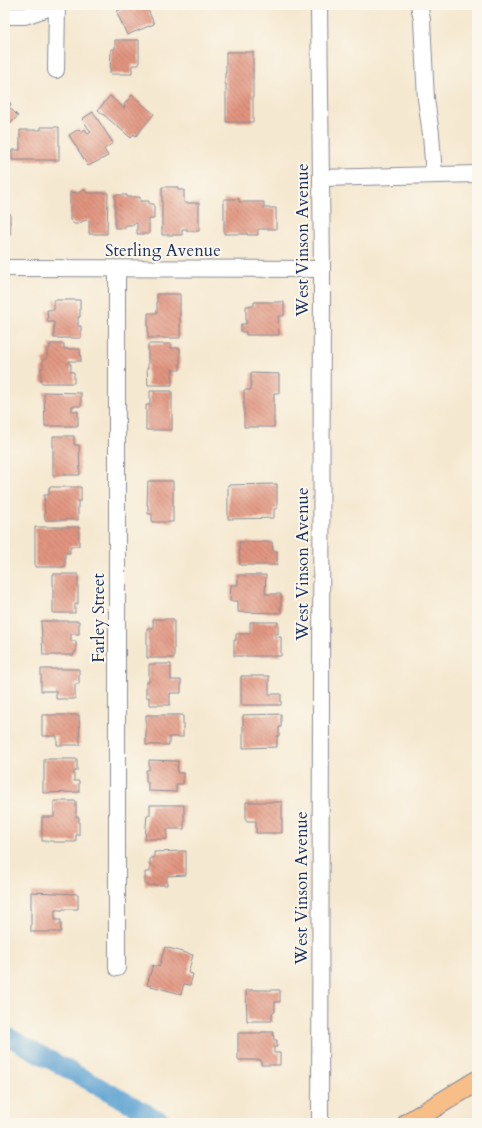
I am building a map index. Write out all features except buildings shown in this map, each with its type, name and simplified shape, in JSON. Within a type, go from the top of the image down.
[{"type":"main road","points":[[408,1123],[477,1081]]},
{"type":"street","points":[[5,16],[25,16],[57,5],[56,70]]},
{"type":"street","name":"West Vinson Avenue","points":[[319,5],[322,269],[320,1123]]},
{"type":"street","points":[[419,5],[422,20],[426,99],[434,175]]},
{"type":"street","points":[[321,178],[477,174]]},
{"type":"street","name":"Sterling Avenue","points":[[5,268],[322,269]]},
{"type":"street","name":"Farley Street","points":[[117,269],[117,968]]},
{"type":"waterway","points":[[5,1035],[165,1123]]}]
